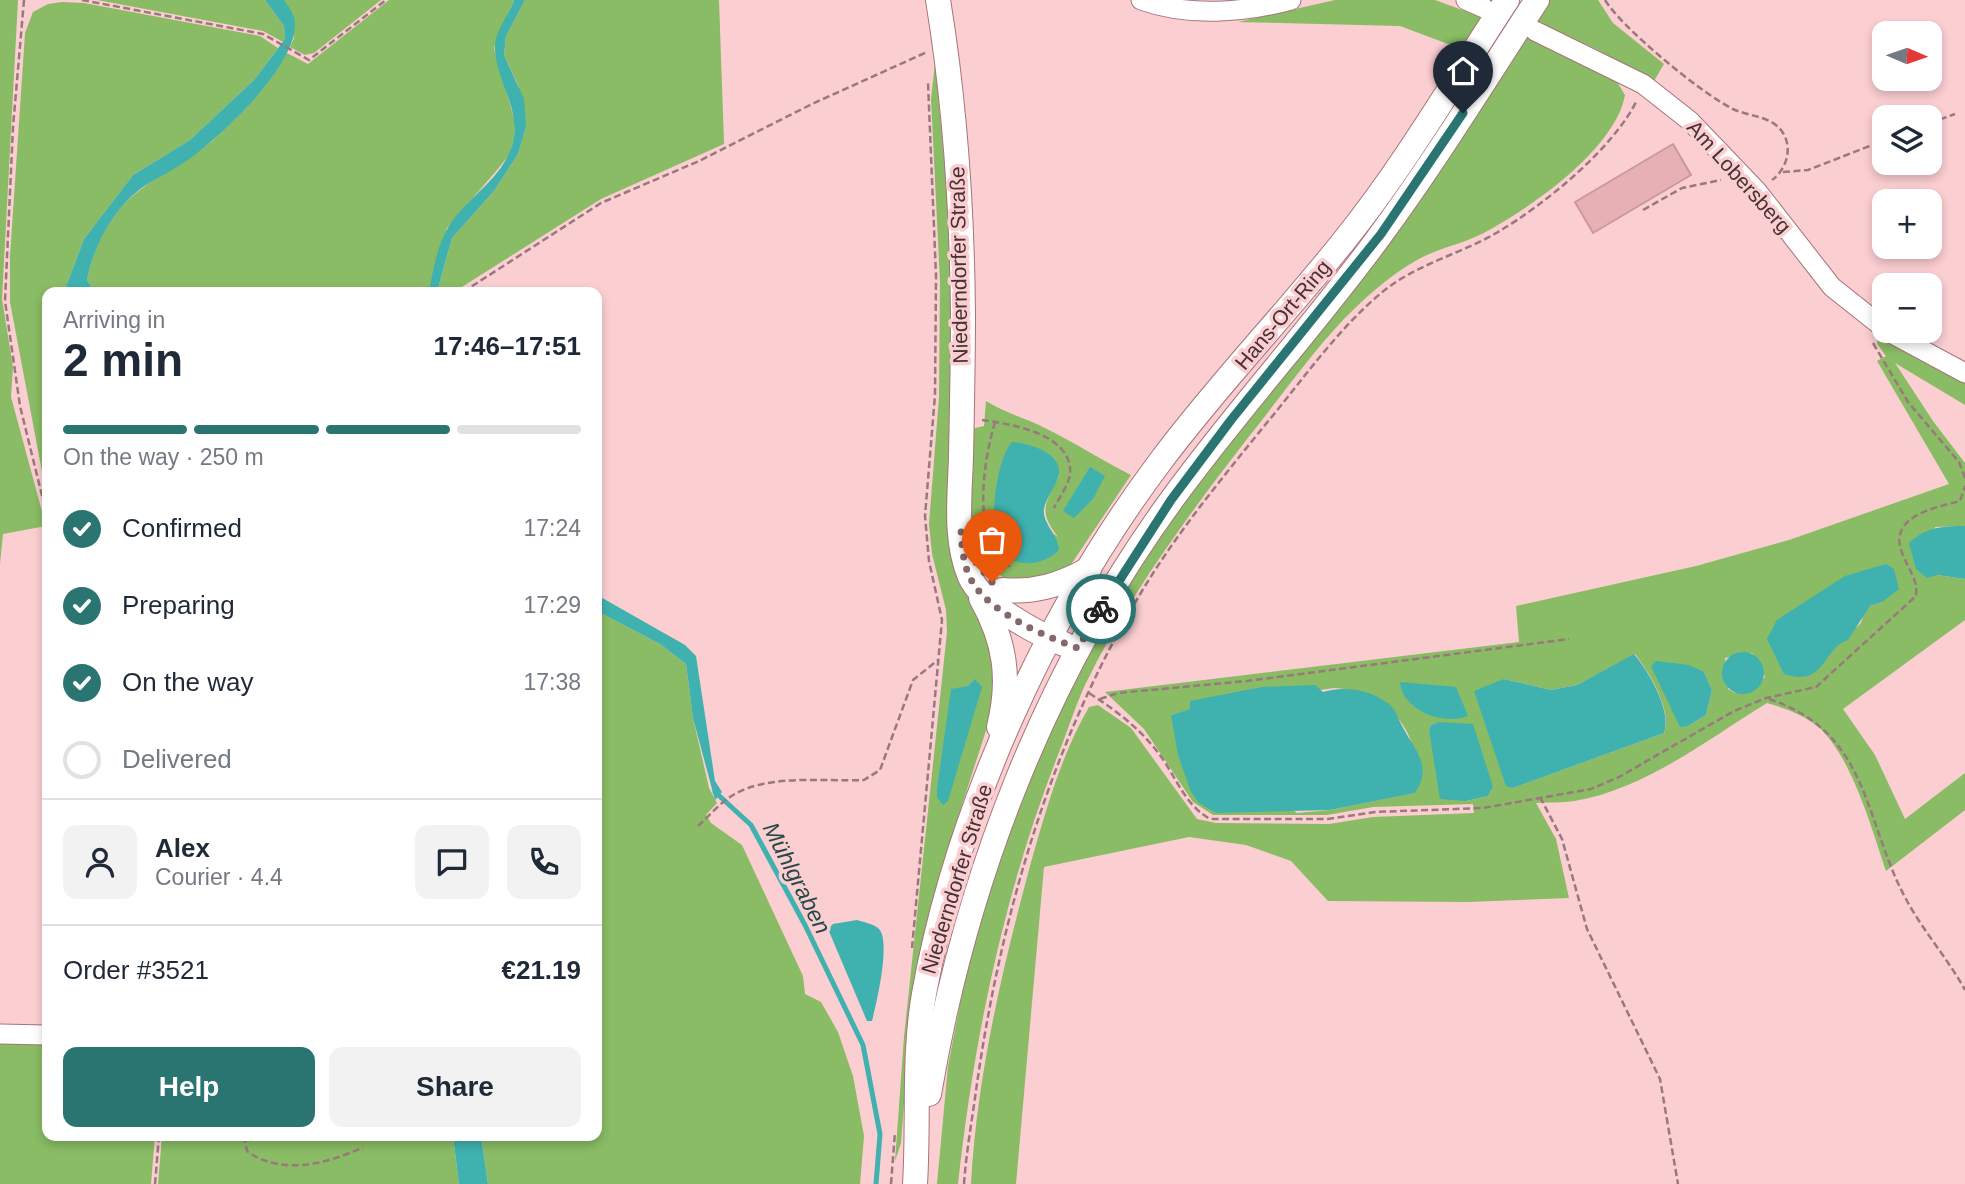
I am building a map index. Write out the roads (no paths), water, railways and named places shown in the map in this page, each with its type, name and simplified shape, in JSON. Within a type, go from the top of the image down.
[{"type":"main road","name":"Niederndorfer Straße","points":[[916,1179],[934,1065],[965,930],[1005,813],[1052,701],[1078,648],[993,603],[974,585],[963,557],[960,217],[951,82],[938,0]]},
{"type":"main road","name":"Hans-Ort-Ring","points":[[1078,648],[1171,500],[1231,420],[1381,234],[1537,0]]},
{"type":"main road","name":"Hans-Ort-Ring","points":[[1052,633],[1089,569],[1161,460],[1349,235],[1407,153],[1496,4]]},
{"type":"main road","name":"Niederndorfer Straße","points":[[961,530],[975,561],[1007,579],[1052,633]]},
{"type":"main road","points":[[1007,579],[1035,590],[1070,579],[1089,569]]},
{"type":"main road","points":[[974,585],[998,631],[1007,670],[1002,717],[987,778]]},
{"type":"main road","name":"Niederndorfer Straße","points":[[916,1179],[919,1028],[924,993],[945,907],[987,778],[1052,633]]},
{"type":"street","points":[[1141,0],[1189,10],[1220,12],[1291,0]]},
{"type":"street","points":[[1466,0],[1496,4]]},
{"type":"street","name":"Am Lobersberg","points":[[1535,31],[1643,84],[1690,121],[1757,191],[1832,287],[1872,321]]},
{"type":"street","name":"Am Lobersberg","points":[[1910,343],[1965,373]]},
{"type":"street","points":[[0,1034],[42,1035]]},
{"type":"water","points":[[265,0],[284,0],[293,14],[295,24],[292,41],[270,80],[217,137],[185,162],[139,190],[120,208],[99,243],[87,280],[91,287],[66,287],[84,239],[133,175],[190,140],[254,80],[285,39],[284,26]]},
{"type":"water","points":[[514,0],[525,0],[506,36],[504,55],[524,99],[526,127],[518,154],[494,191],[452,238],[438,287],[430,287],[438,250],[449,226],[494,177],[513,142],[514,118],[496,61],[497,36]]},
{"type":"water","points":[[1012,442],[1042,450],[1055,459],[1058,466],[1058,478],[1045,505],[1044,514],[1059,550],[1034,563],[1017,562],[1009,558],[997,542],[995,532],[996,490],[1002,461]]},
{"type":"water","points":[[1090,467],[1105,476],[1093,499],[1074,518],[1063,511]]},
{"type":"water","points":[[1965,526],[1965,579],[1937,575],[1927,578],[1916,569],[1909,543],[1935,528]]},
{"type":"water","points":[[1886,564],[1894,569],[1899,589],[1882,602],[1870,606],[1848,640],[1833,651],[1816,672],[1798,677],[1784,674],[1767,639],[1777,620],[1845,576]]},
{"type":"water","points":[[602,598],[685,645],[696,656],[715,781],[722,792],[715,800],[693,718],[686,664],[660,644],[602,614]]},
{"type":"water","points":[[1743,652],[1758,658],[1764,673],[1758,688],[1743,694],[1728,688],[1722,673],[1728,658]]},
{"type":"water","points":[[1634,654],[1658,692],[1665,714],[1664,733],[1513,788],[1506,786],[1474,691],[1504,679],[1551,690],[1577,685]]},
{"type":"water","points":[[1656,661],[1689,665],[1704,672],[1712,690],[1706,715],[1688,726],[1680,727],[1651,666]]},
{"type":"water","points":[[975,679],[982,687],[948,801],[943,805],[937,797],[937,789],[951,689],[968,686]]},
{"type":"water","points":[[1400,682],[1456,687],[1468,716],[1447,719],[1425,713],[1408,701]]},
{"type":"water","points":[[1315,685],[1323,692],[1347,689],[1363,692],[1392,706],[1420,757],[1423,774],[1415,793],[1330,810],[1216,813],[1199,803],[1191,792],[1178,755],[1171,715],[1190,709],[1190,701],[1262,687]]},
{"type":"water","points":[[1438,722],[1473,724],[1493,787],[1488,796],[1466,801],[1440,799],[1429,730],[1431,725]]},
{"type":"water","points":[[857,920],[878,928],[884,945],[882,973],[872,1021],[867,1021],[828,929],[833,924]]},
{"type":"water","points":[[454,1141],[482,1141],[488,1184],[459,1184]]},
{"type":"waterway","name":"Mühlgraben","points":[[715,792],[751,825],[805,925],[863,1045],[880,1134],[876,1184]]}]
